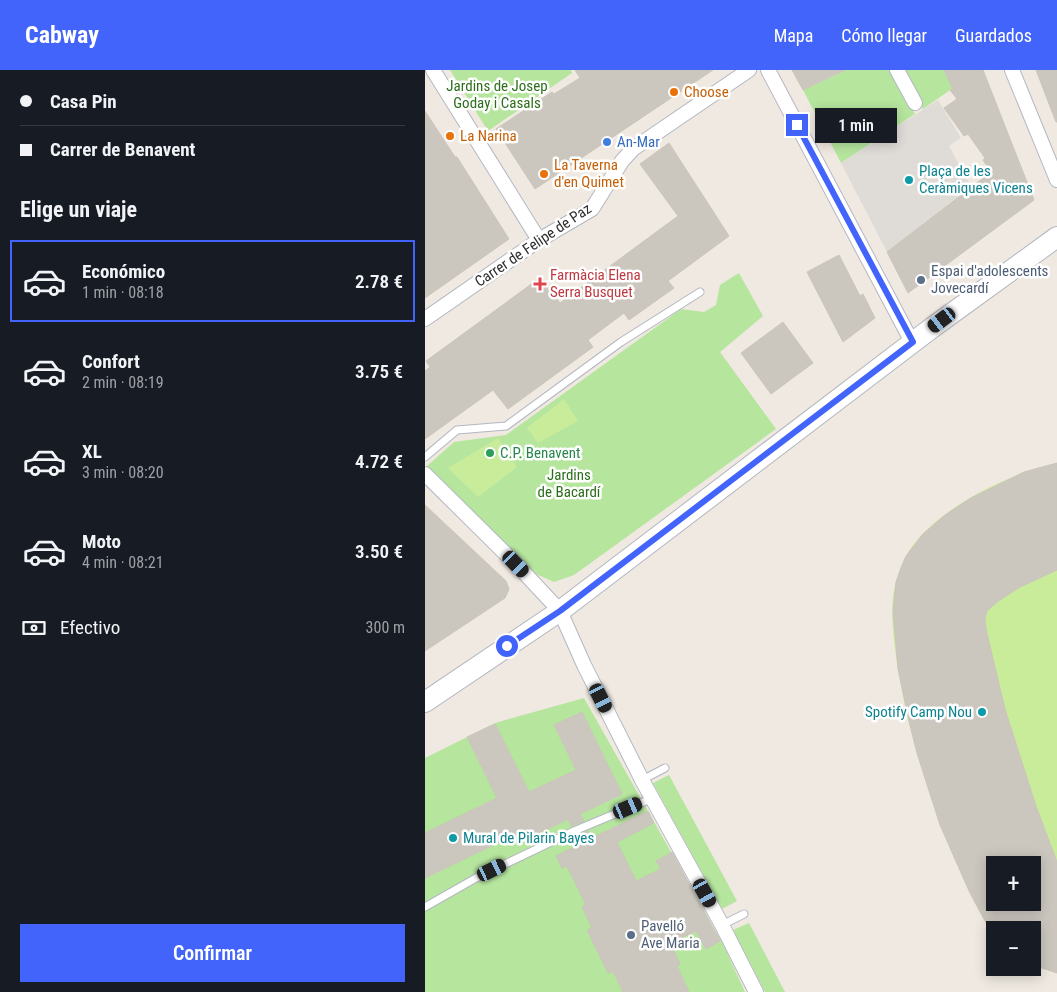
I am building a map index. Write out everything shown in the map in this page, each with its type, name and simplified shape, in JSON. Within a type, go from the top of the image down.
[{"type":"main road","points":[[425,702],[560,611],[913,342],[1057,237]]},
{"type":"street","points":[[433,70],[539,240]]},
{"type":"street","name":"Carrer de Felipe de Paz","points":[[425,318],[539,240],[592,209],[622,161],[633,149],[749,70]]},
{"type":"street","points":[[768,70],[913,342]]},
{"type":"street","points":[[897,70],[915,103]]},
{"type":"street","points":[[1012,70],[1057,180]]},
{"type":"street","points":[[425,474],[516,564],[560,611],[584,666],[643,780],[722,924],[756,992]]},
{"type":"lane","points":[[425,457],[457,430],[506,426],[621,342],[699,292]]},
{"type":"lane","points":[[643,780],[665,768]]},
{"type":"lane","points":[[425,907],[476,878],[538,848],[653,798]]},
{"type":"lane","points":[[722,924],[744,914]]},
{"type":"green space","name":"Jardins de Josep Goday i Casals","points":[[450,70],[571,70],[572,73],[488,131]]},
{"type":"green space","points":[[836,70],[892,70],[915,114],[841,163],[803,90],[838,74]]},
{"type":"green space","points":[[901,70],[945,70],[953,88],[923,109]]},
{"type":"green space","name":"Jardins de Bacardí","points":[[739,273],[763,316],[720,352],[776,429],[574,575],[554,582],[536,574],[427,466],[454,442],[506,435],[681,309],[704,312],[716,305],[720,285]]},
{"type":"green space","points":[[564,399],[578,421],[538,443],[527,428]]},
{"type":"green space","name":"C.P. Benavent","points":[[498,438],[517,467],[478,497],[448,468]]},
{"type":"green space","name":"Spotify Camp Nou","points":[[1057,463],[1057,973],[1041,968],[1041,921],[986,922],[959,869],[932,802],[911,733],[899,675],[892,618],[893,596],[898,575],[906,556],[918,539],[952,509],[972,496],[1016,475]]},
{"type":"green space","points":[[584,698],[723,944],[745,992],[425,992],[425,758],[495,723]]},
{"type":"green space","points":[[669,775],[737,901],[722,909],[653,783]]},
{"type":"green space","points":[[749,923],[785,992],[765,992],[733,930]]},
{"type":"shaded area","name":"Plaça de les Ceràmiques Vicens","points":[[938,100],[961,138],[949,146],[971,186],[887,252],[841,163]]},
{"type":"building","points":[[575,70],[713,70],[535,189],[496,129],[552,92],[554,94],[580,78]]},
{"type":"building","points":[[792,70],[845,70],[803,90]]},
{"type":"building","points":[[944,70],[983,70],[1034,200],[908,293],[887,252],[991,172],[983,160],[985,158],[968,134],[964,136],[944,108],[957,99],[950,90],[953,89]]},
{"type":"building","points":[[1036,70],[1057,70],[1057,122],[1056,122]]},
{"type":"building","points":[[425,111],[455,157],[457,157],[509,239],[425,298]]},
{"type":"building","points":[[669,143],[729,236],[668,281],[674,288],[629,320],[624,313],[588,340],[593,347],[508,409],[493,390],[425,439],[425,371],[430,367],[426,361],[541,277],[560,303],[678,216],[640,164]]},
{"type":"building","points":[[839,255],[860,296],[863,294],[875,318],[843,342],[807,272]]},
{"type":"building","points":[[783,322],[813,363],[771,394],[741,353]]},
{"type":"building","name":"Spotify Camp Nou","points":[[1057,463],[1057,570],[1020,587],[997,602],[987,611],[985,618],[1005,709],[1036,806],[1057,862],[1057,973],[1041,968],[1041,921],[986,921],[986,923],[970,893],[940,825],[917,753],[898,669],[893,611],[896,582],[906,556],[923,534],[945,515],[971,498],[1024,472]]},
{"type":"building","points":[[425,505],[506,581],[509,589],[505,598],[425,651]]},
{"type":"building","points":[[582,712],[622,794],[580,814],[584,821],[571,826],[568,819],[519,843],[514,835],[425,878],[425,833],[497,798],[467,737],[495,724],[529,792],[576,770],[554,725]]},
{"type":"building","points":[[648,811],[654,823],[617,842],[636,881],[661,869],[656,861],[672,852],[720,941],[706,949],[696,931],[670,943],[680,964],[677,966],[689,992],[623,992],[613,971],[608,973],[587,930],[592,928],[582,907],[586,905],[567,866],[562,868],[556,856],[580,844],[576,836],[588,831],[592,838]]},
{"type":"place","name":"Choose","points":[[674,92]]},
{"type":"place","name":"La Narina","points":[[450,136]]},
{"type":"place","name":"An-Mar","points":[[607,142]]},
{"type":"place","name":"La Taverna d'en Quimet","points":[[544,174]]},
{"type":"place","name":"Plaça de les Ceràmiques Vicens","points":[[909,180]]},
{"type":"place","name":"Espai d'adolescents Jovecardí","points":[[921,280]]},
{"type":"place","name":"Farmàcia Elena Serra Busquet","points":[[540,284]]},
{"type":"place","name":"C.P. Benavent","points":[[490,453]]},
{"type":"place","name":"Spotify Camp Nou","points":[[982,712]]},
{"type":"place","name":"Mural de Pilarin Bayes","points":[[453,838]]},
{"type":"place","name":"Pavelló Ave Maria","points":[[631,935]]},
{"type":"route","points":[[507,646],[560,611],[913,342],[797,125]]}]
